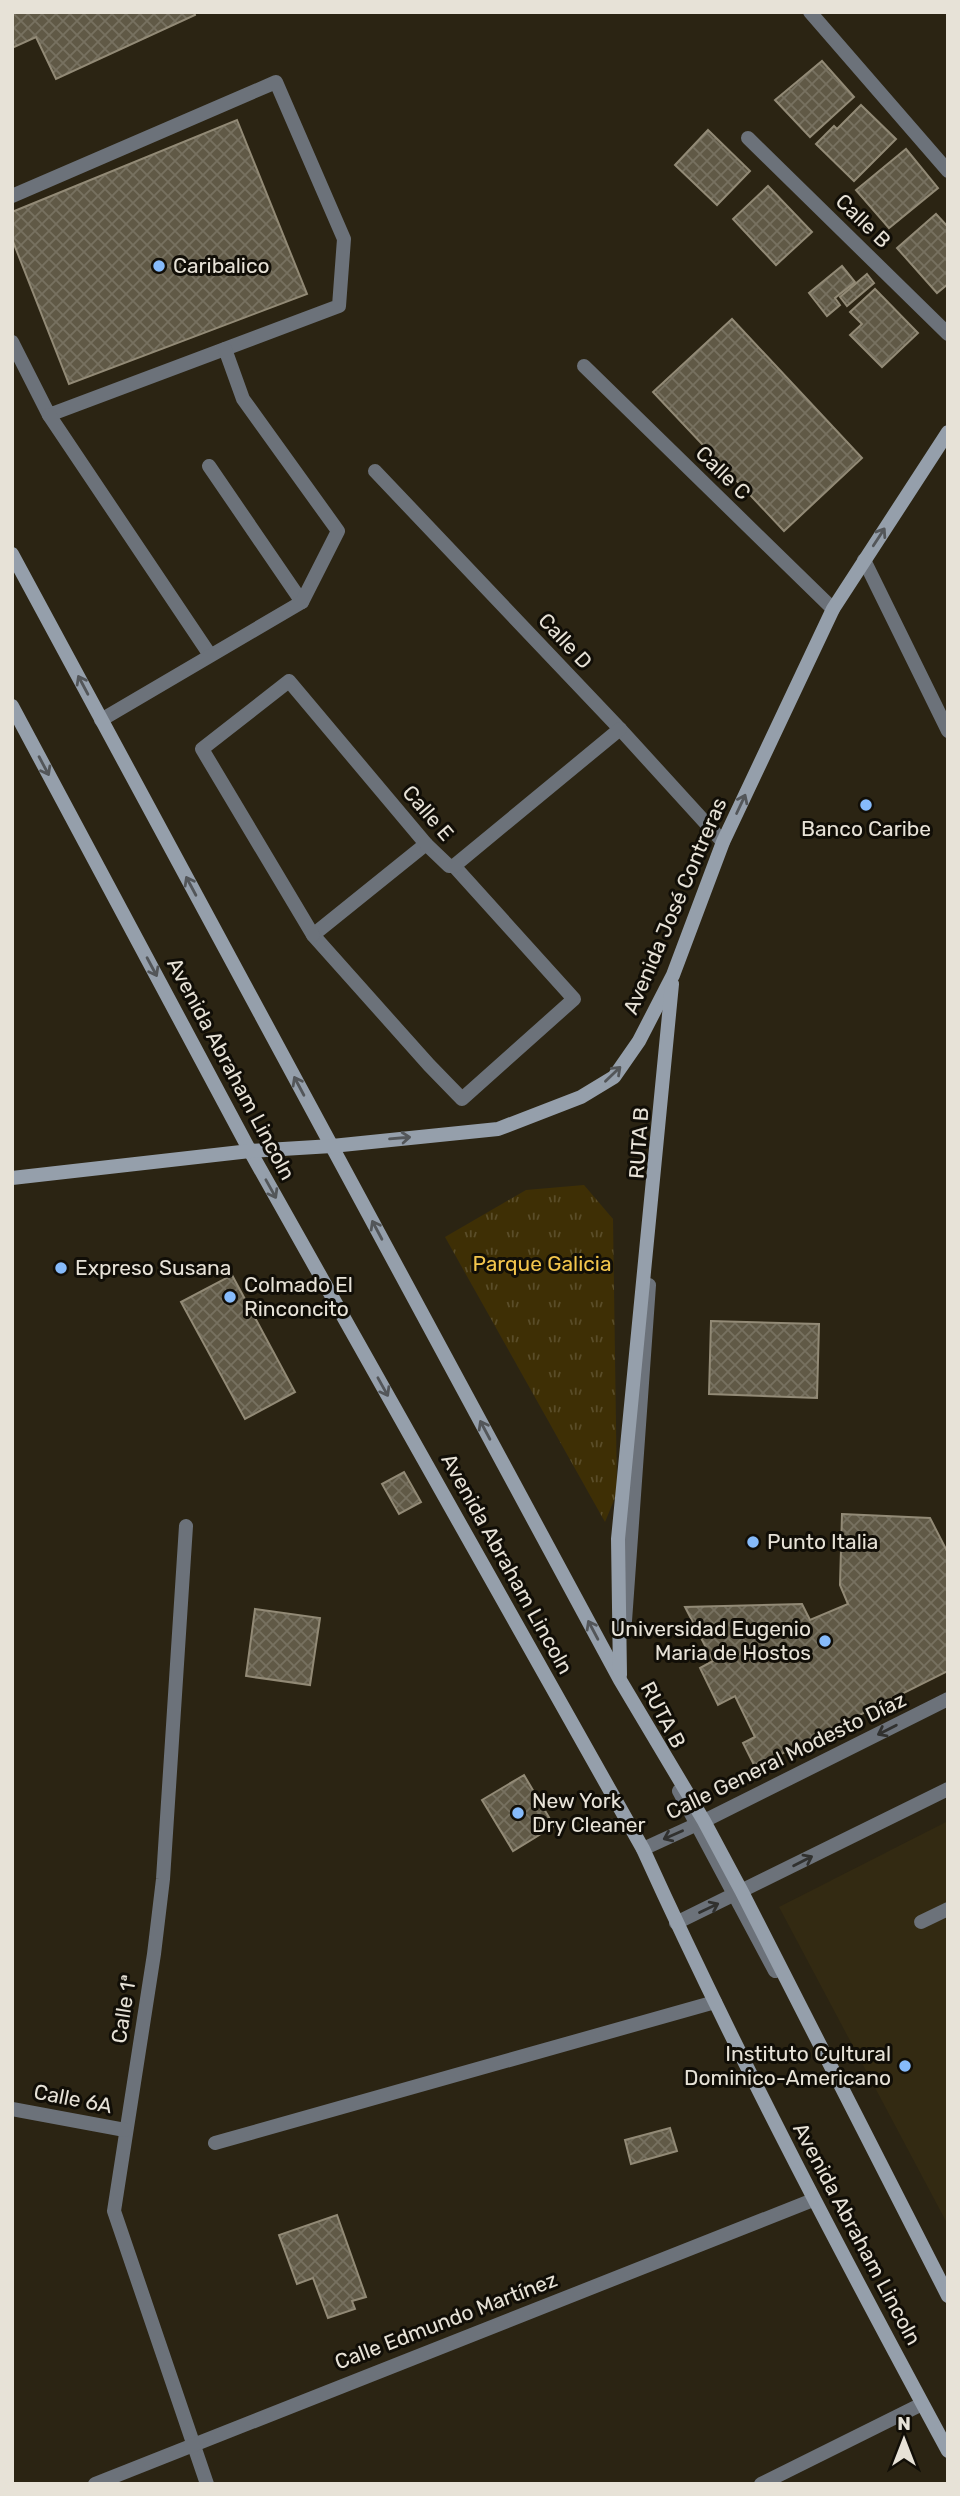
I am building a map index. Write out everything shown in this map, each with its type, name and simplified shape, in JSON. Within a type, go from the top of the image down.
[{"type":"main road","name":"Avenida José Contreras","points":[[12,1178],[250,1151],[332,1146],[498,1129],[581,1097],[614,1077],[639,1041],[673,975],[723,842],[833,609],[948,432]]},
{"type":"main road","name":"Avenida Abraham Lincoln","points":[[12,554],[620,1680],[704,1821],[948,2296]]},
{"type":"main road","name":"Avenida Abraham Lincoln","points":[[12,706],[250,1151],[643,1849],[813,2200],[948,2451]]},
{"type":"main road","points":[[620,1680],[618,1539],[673,975]]},
{"type":"street","points":[[810,12],[948,171]]},
{"type":"street","points":[[12,196],[276,82],[344,239],[339,306],[49,415]]},
{"type":"street","name":"Calle B","points":[[748,138],[948,334]]},
{"type":"street","points":[[12,342],[49,415],[210,655]]},
{"type":"street","points":[[101,720],[302,601],[338,531],[243,399],[225,349]]},
{"type":"street","name":"Calle C","points":[[584,366],[833,609]]},
{"type":"street","points":[[209,466],[302,601]]},
{"type":"street","name":"Calle D","points":[[376,471],[723,842]]},
{"type":"street","points":[[864,559],[948,731]]},
{"type":"street","name":"Calle E","points":[[313,935],[202,749],[289,681],[446,865],[454,866],[620,729]]},
{"type":"street","points":[[426,844],[313,935],[429,1065],[463,1099],[574,999],[454,866]]},
{"type":"street","name":"Calle 1ª","points":[[187,1525],[163,1879],[154,1954],[114,2202],[116,2220],[207,2484]]},
{"type":"street","name":"RUTA B","points":[[620,1680],[948,2296]]},
{"type":"street","name":"Calle General Modesto Díaz","points":[[643,1849],[948,1699]]},
{"type":"street","points":[[677,1923],[948,1789]]},
{"type":"street","points":[[920,1922],[948,1909]]},
{"type":"street","points":[[215,2143],[715,2002]]},
{"type":"street","name":"Calle 6A","points":[[12,2109],[125,2130]]},
{"type":"street","name":"Calle Edmundo Martínez","points":[[95,2484],[813,2200]]},
{"type":"street","points":[[761,2484],[922,2404]]},
{"type":"shaded area","name":"Instituto Cultural Dominico-Americano","points":[[948,1821],[948,2225],[779,1907]]},
{"type":"green space","name":"Parque Galicia","points":[[584,1185],[613,1219],[617,1493],[605,1522],[445,1237],[526,1190]]},
{"type":"building","points":[[12,12],[194,12],[195,15],[56,79],[36,37],[12,48]]},
{"type":"building","points":[[822,61],[854,97],[810,137],[775,100]]},
{"type":"building","points":[[861,105],[896,139],[854,181],[816,144],[834,126],[837,129]]},
{"type":"building","name":"Caribalico","points":[[237,120],[307,294],[69,384],[12,239],[12,212]]},
{"type":"building","points":[[708,130],[750,171],[717,205],[675,165]]},
{"type":"building","points":[[906,149],[938,188],[889,228],[856,190]]},
{"type":"building","points":[[768,186],[812,232],[776,265],[733,219]]},
{"type":"building","points":[[936,214],[948,227],[948,284],[937,293],[897,248]]},
{"type":"building","points":[[842,266],[855,282],[835,298],[840,305],[827,316],[809,293]]},
{"type":"building","points":[[867,274],[874,283],[847,306],[840,297]]},
{"type":"building","points":[[875,289],[918,333],[882,367],[850,335],[862,324],[850,312]]},
{"type":"building","points":[[732,319],[862,458],[784,531],[653,392]]},
{"type":"building","points":[[232,1275],[295,1392],[245,1419],[181,1302]]},
{"type":"building","points":[[711,1321],[819,1324],[817,1398],[709,1394]]},
{"type":"building","points":[[404,1472],[421,1502],[399,1514],[382,1484]]},
{"type":"building","name":"Universidad Eugenio Maria de Hostos","points":[[842,1514],[930,1518],[948,1553],[948,1671],[755,1767],[743,1743],[755,1737],[735,1696],[718,1705],[700,1668],[713,1661],[685,1607],[802,1604],[810,1620],[848,1604],[840,1585]]},
{"type":"building","points":[[255,1609],[320,1618],[310,1685],[246,1676]]},
{"type":"building","name":"New York Dry Cleaner","points":[[524,1775],[554,1826],[513,1851],[482,1800]]},
{"type":"building","points":[[670,2128],[677,2151],[631,2164],[625,2140]]},
{"type":"building","points":[[337,2215],[366,2297],[352,2301],[355,2309],[328,2318],[313,2278],[297,2284],[279,2235]]},
{"type":"place","name":"Caribalico","points":[[159,266]]},
{"type":"place","name":"Banco Caribe","points":[[866,805]]},
{"type":"place","name":"Expreso Susana","points":[[61,1268]]},
{"type":"place","name":"Colmado El Rinconcito","points":[[230,1297]]},
{"type":"place","name":"Punto Italia","points":[[753,1542]]},
{"type":"place","name":"Universidad Eugenio Maria de Hostos","points":[[825,1641]]},
{"type":"place","name":"New York Dry Cleaner","points":[[518,1813]]},
{"type":"place","name":"Instituto Cultural Dominico-Americano","points":[[905,2066]]}]
